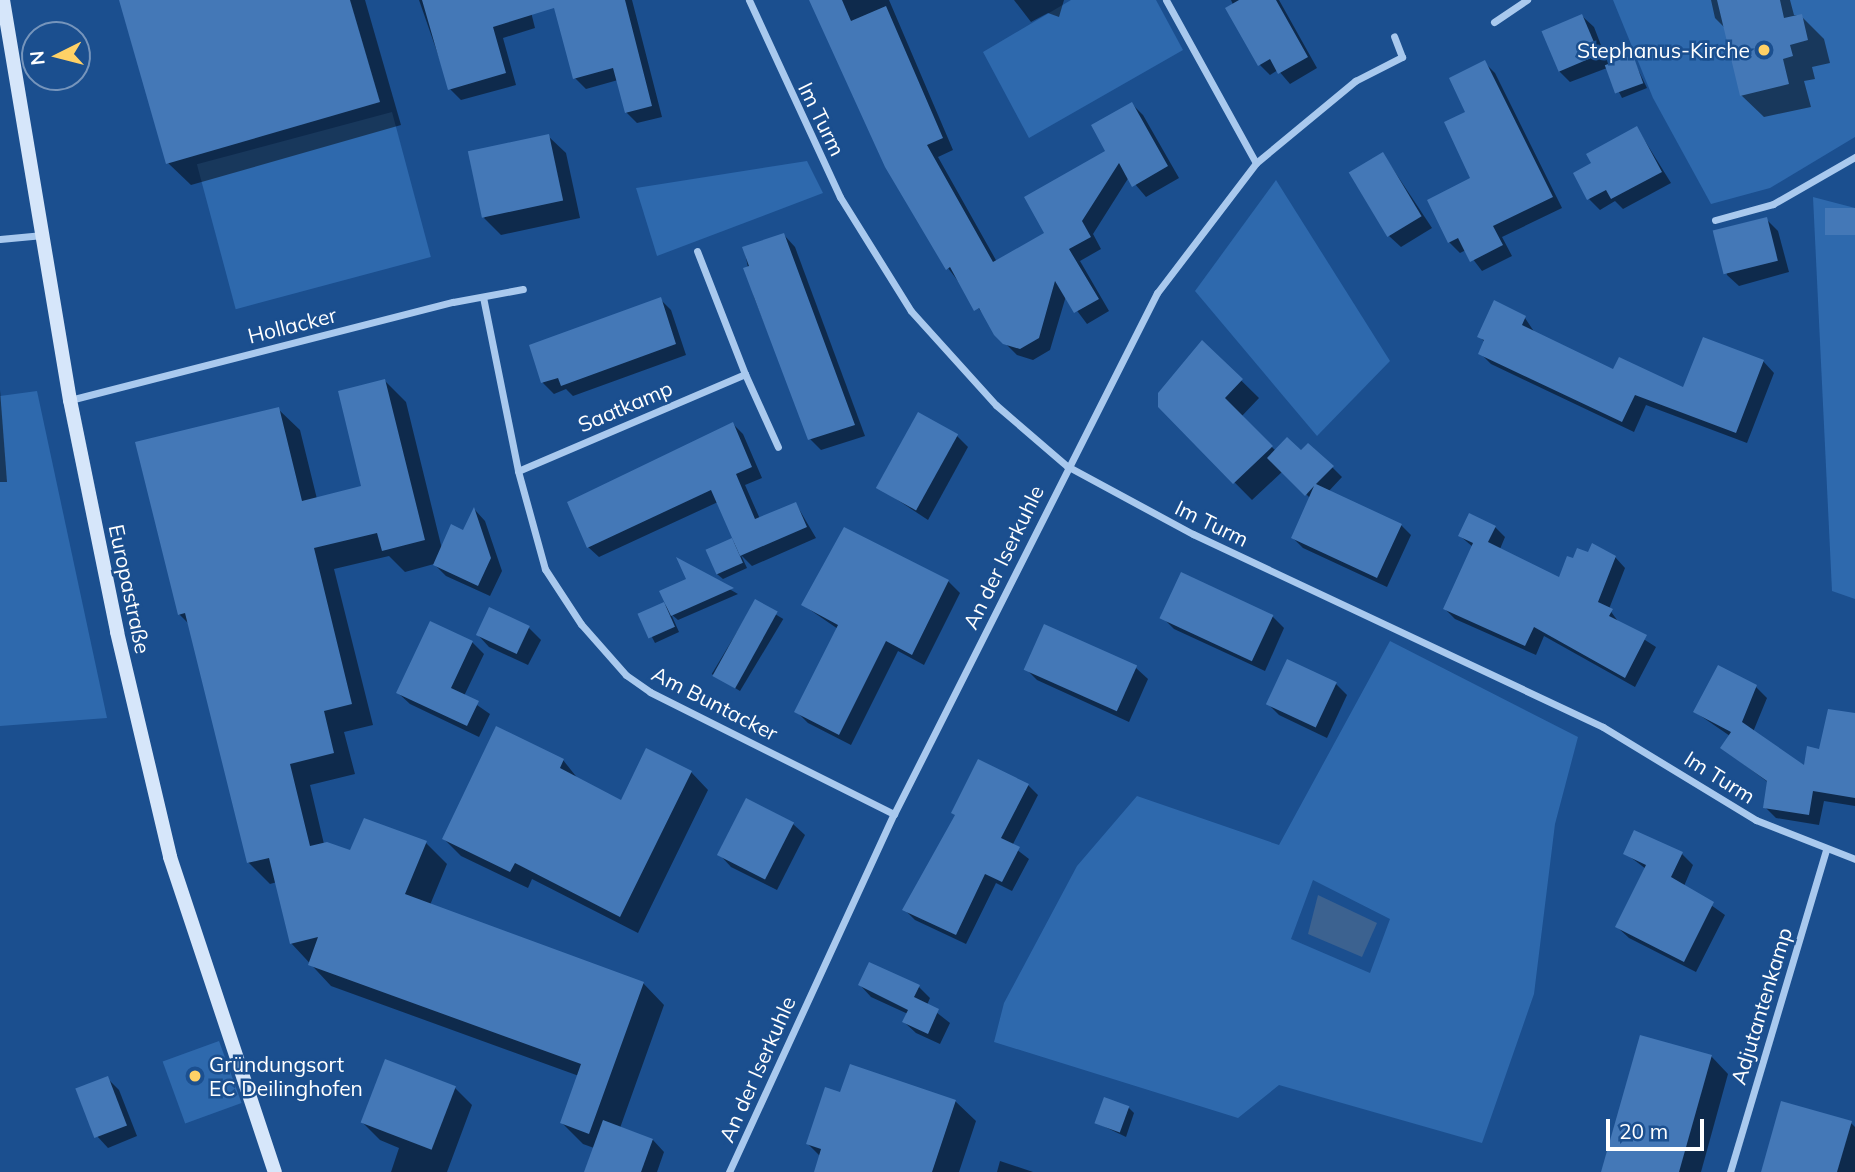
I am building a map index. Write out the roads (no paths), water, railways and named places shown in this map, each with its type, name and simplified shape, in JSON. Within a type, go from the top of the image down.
[{"type":"street","name":"Europastraße","points":[[3,0],[70,400],[117,632],[170,857],[275,1172]]},
{"type":"street","name":"Im Turm","points":[[749,0],[840,197],[911,311],[996,405],[1067,466],[1193,534],[1604,727],[1756,820],[1826,850],[1855,859]]},
{"type":"street","points":[[1166,0],[1256,163]]},
{"type":"street","points":[[1494,22],[1527,0]]},
{"type":"street","name":"An der Iserkuhle","points":[[729,1172],[894,814],[1067,466],[1157,293],[1256,163],[1355,81],[1402,57],[1394,36]]},
{"type":"street","points":[[1714,220],[1773,204],[1855,157]]},
{"type":"street","points":[[0,239],[43,235]]},
{"type":"street","points":[[697,251],[745,374],[778,447]]},
{"type":"street","name":"Hollacker","points":[[70,400],[523,289]]},
{"type":"street","name":"Am Buntacker","points":[[483,297],[518,471],[545,569],[581,624],[626,675],[650,692],[894,814]]},
{"type":"street","name":"Saatkamp","points":[[518,471],[745,374]]},
{"type":"street","name":"Adjutantenkamp","points":[[1730,1172],[1826,850]]},
{"type":"place","name":"Stephanus-Kirche","points":[[1764,50]]},
{"type":"place","name":"Gründungsort EC Deilinghofen","points":[[195,1076]]}]
